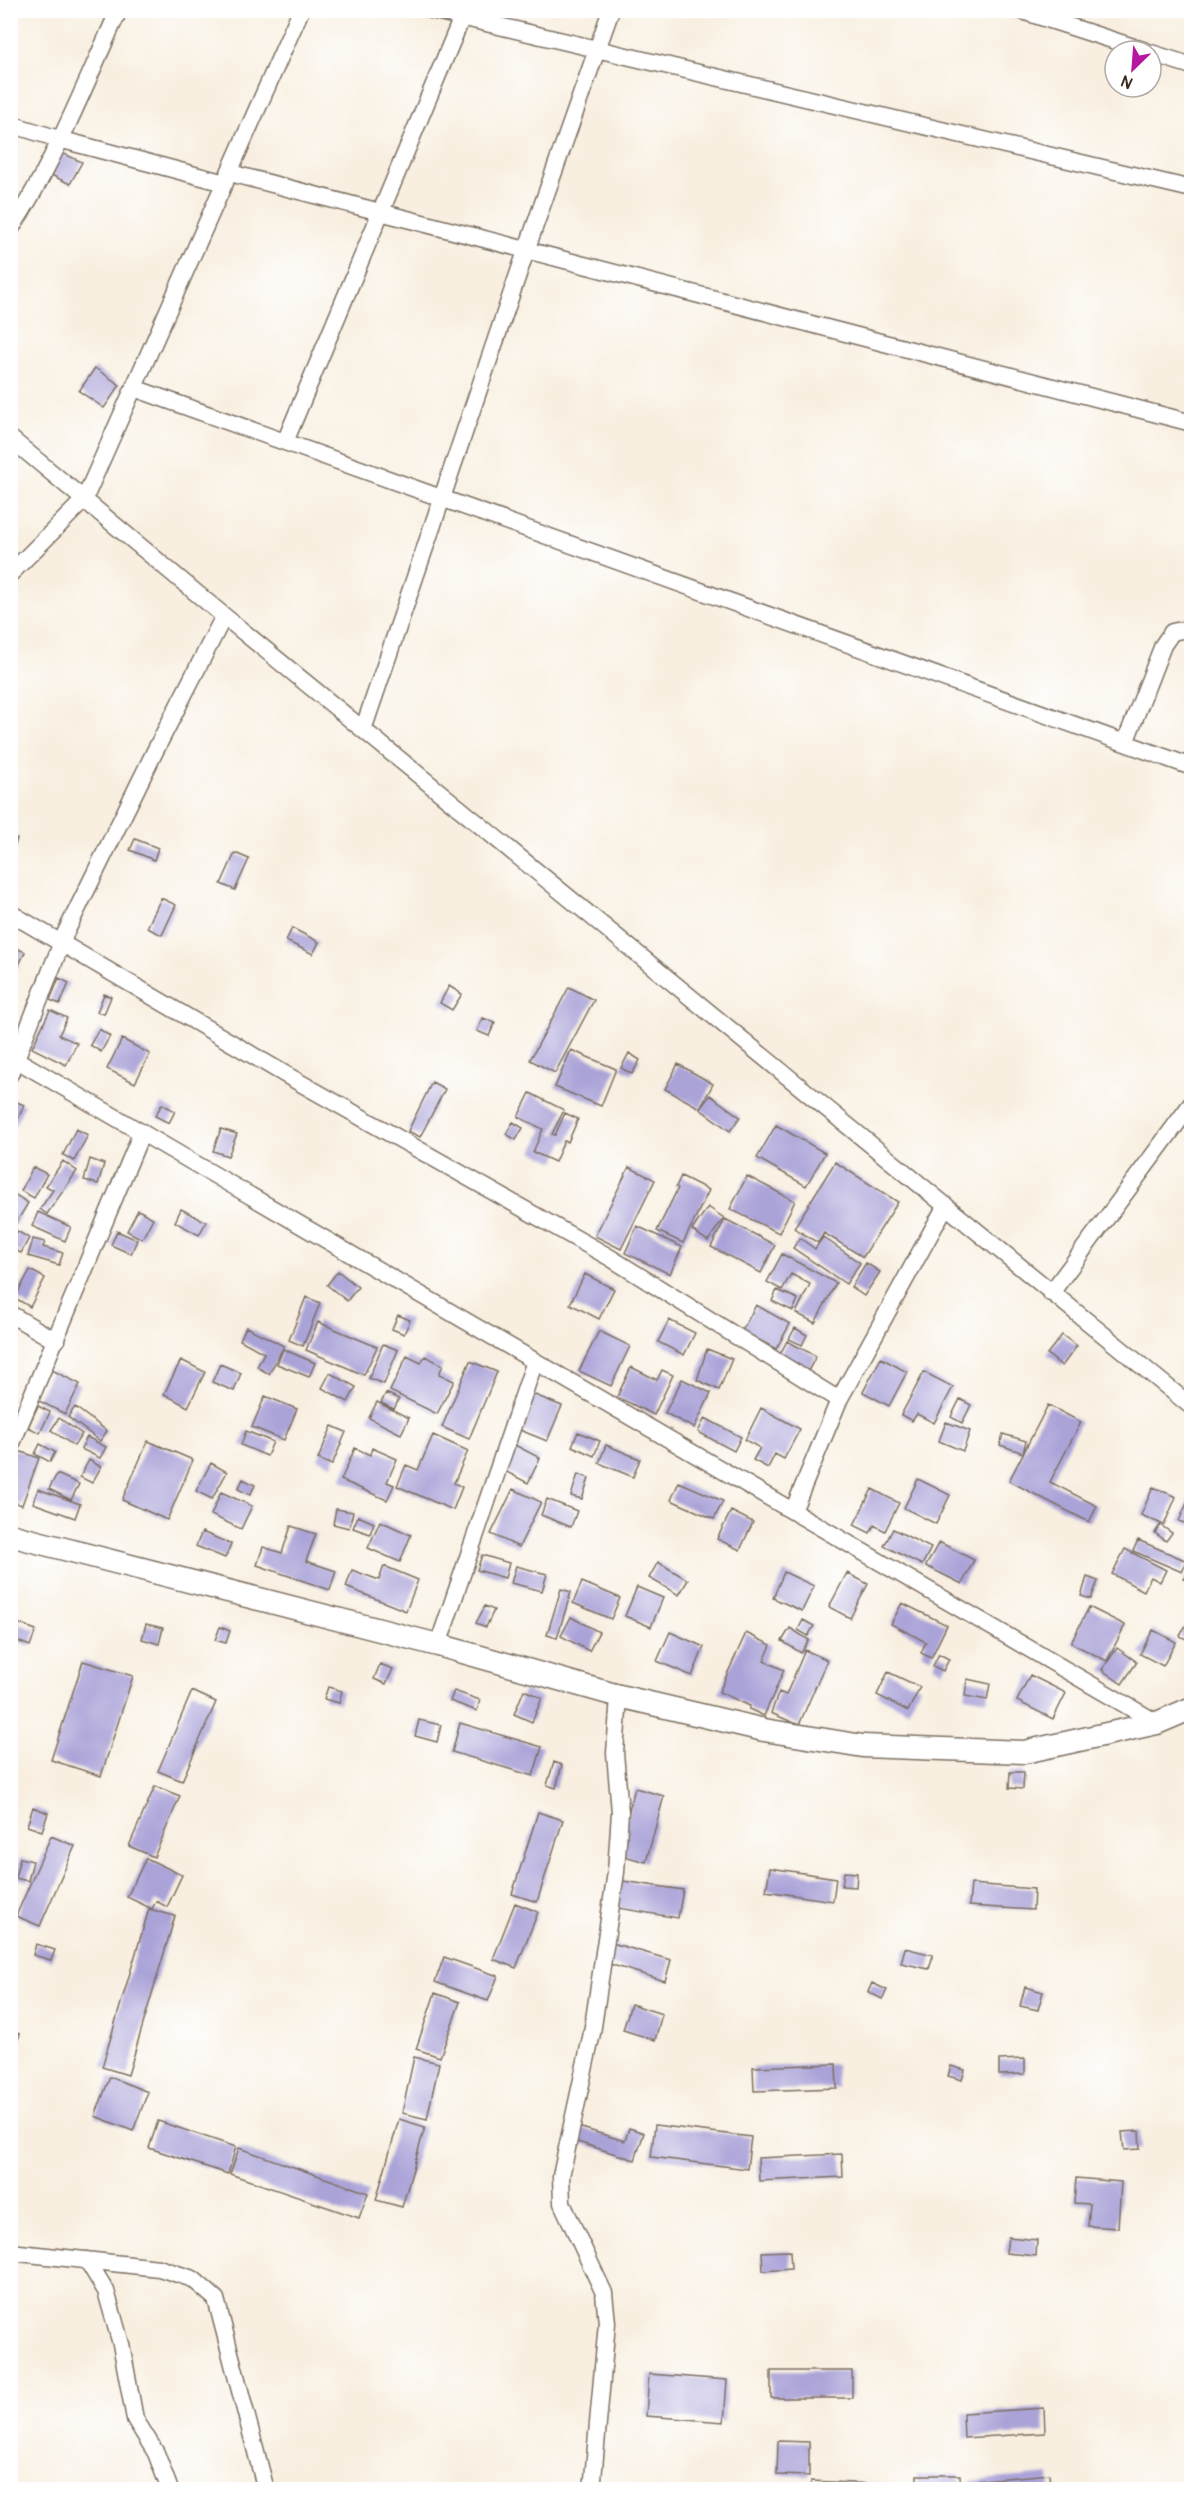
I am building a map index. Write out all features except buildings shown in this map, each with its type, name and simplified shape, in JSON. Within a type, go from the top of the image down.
[{"type":"main road","points":[[10,1535],[438,1645],[619,1696],[764,1730],[863,1746],[1024,1752],[1157,1723],[1191,1708]]},
{"type":"street","points":[[10,230],[59,139],[118,10]]},
{"type":"street","points":[[10,574],[84,500],[301,10]]},
{"type":"street","points":[[431,10],[463,14],[597,50],[1191,189]]},
{"type":"street","points":[[363,730],[526,250],[611,10]]},
{"type":"street","points":[[1019,10],[1109,39]]},
{"type":"street","points":[[285,442],[463,14]]},
{"type":"street","points":[[1163,57],[1191,66]]},
{"type":"street","points":[[10,124],[59,139],[380,213],[1191,423]]},
{"type":"street","points":[[134,388],[1191,767]]},
{"type":"street","points":[[10,438],[224,616],[1191,1407]]},
{"type":"street","points":[[224,616],[155,751],[62,944],[12,1063],[142,1132],[1157,1723]]},
{"type":"street","points":[[1125,743],[1162,645],[1172,632],[1191,628]]},
{"type":"street","points":[[10,913],[288,1076],[609,1257],[839,1400]]},
{"type":"street","points":[[1051,1293],[1191,1103]]},
{"type":"street","points":[[10,1448],[57,1341],[142,1132]]},
{"type":"street","points":[[793,1511],[839,1400],[945,1206]]},
{"type":"street","points":[[10,1314],[57,1341]]},
{"type":"street","points":[[438,1645],[535,1361]]},
{"type":"street","points":[[591,2490],[607,2324],[606,2313],[604,2293],[562,2203],[561,2176],[592,2033],[616,1872],[620,1812],[615,1753],[619,1696]]},
{"type":"street","points":[[10,2252],[159,2268],[193,2279],[216,2299],[266,2490]]},
{"type":"street","points":[[87,2260],[106,2291],[121,2344],[135,2419],[156,2453],[170,2490]]}]
